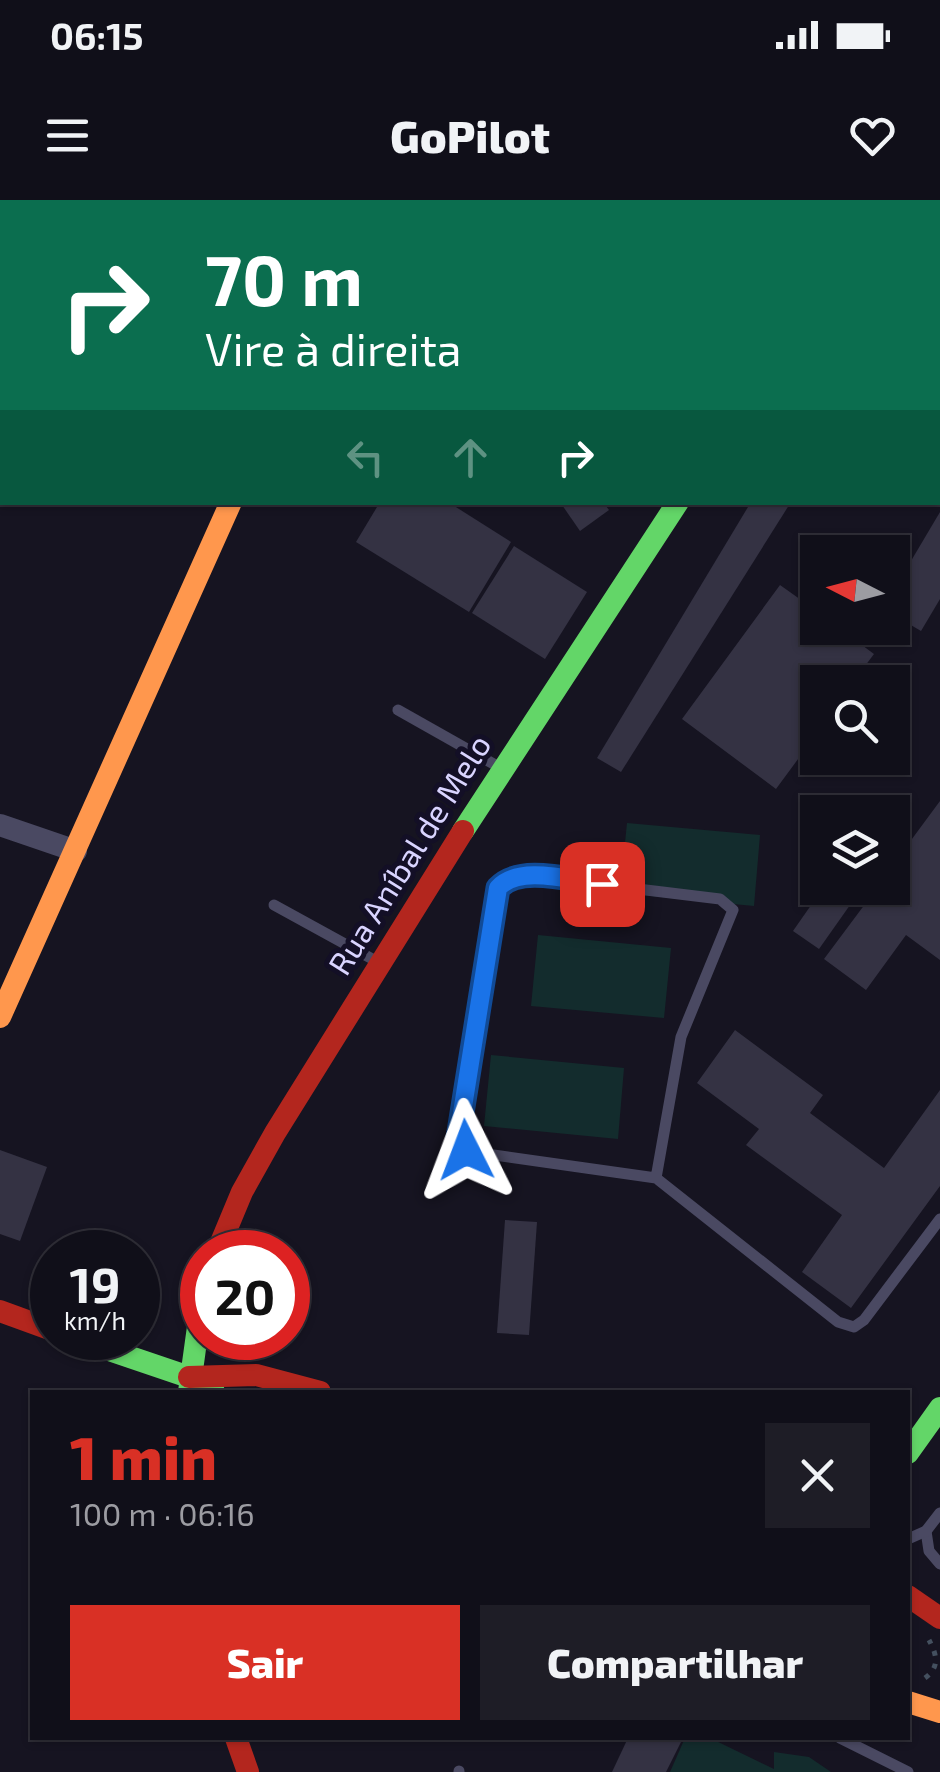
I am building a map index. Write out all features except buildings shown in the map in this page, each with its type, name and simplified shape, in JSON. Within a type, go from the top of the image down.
[{"type":"street","points":[[0,1016],[230,505]]},
{"type":"street","name":"Rua Aníbal de Melo","points":[[227,1230],[254,1172],[380,963],[501,768],[676,505]]},
{"type":"street","points":[[0,824],[76,851]]},
{"type":"street","points":[[0,1311],[30,1322]]},
{"type":"street","points":[[128,1360],[189,1385],[256,1375],[312,1390]]},
{"type":"street","points":[[189,1385],[193,1360]]},
{"type":"street","points":[[910,1450],[940,1408]]},
{"type":"street","points":[[910,1597],[940,1618]]},
{"type":"street","points":[[911,1694],[940,1704]]},
{"type":"street","points":[[911,1694],[940,1712]]},
{"type":"street","points":[[237,1740],[248,1772]]},
{"type":"lane","points":[[398,710],[501,768]]},
{"type":"lane","points":[[656,1178],[681,1037],[733,910],[720,899],[523,875],[504,882],[494,899],[458,1138],[460,1146],[477,1154],[656,1178],[838,1322],[854,1326],[864,1320],[940,1219]]},
{"type":"lane","points":[[274,905],[380,963]]},
{"type":"lane","points":[[910,1538],[926,1532],[940,1512]]},
{"type":"lane","points":[[926,1532],[929,1551],[940,1564]]},
{"type":"lane","points":[[844,1740],[908,1772]]},
{"type":"path","points":[[911,1694],[928,1677],[937,1659],[928,1640],[919,1632]]},
{"type":"green space","points":[[627,823],[760,835],[754,906],[620,893]]},
{"type":"green space","points":[[538,935],[671,948],[664,1018],[531,1006]]},
{"type":"green space","points":[[491,1055],[624,1068],[618,1139],[484,1126]]},
{"type":"green space","points":[[684,1740],[714,1740],[774,1769],[774,1752],[809,1757],[831,1772],[670,1772]]},
{"type":"traffic: fast","points":[[463,831],[676,505]]},
{"type":"traffic: fast","points":[[139,1360],[189,1377],[211,1390]]},
{"type":"traffic: fast","points":[[189,1390],[193,1360]]},
{"type":"traffic: fast","points":[[910,1450],[940,1408]]},
{"type":"traffic: slow","points":[[0,1017],[230,505]]},
{"type":"traffic: slow","points":[[910,1703],[940,1712]]},
{"type":"traffic: jam","points":[[226,1230],[275,1133],[463,831]]},
{"type":"traffic: jam","points":[[0,1311],[30,1322]]},
{"type":"traffic: jam","points":[[189,1377],[256,1375],[312,1390]]},
{"type":"traffic: jam","points":[[910,1597],[940,1618]]},
{"type":"traffic: jam","points":[[237,1740],[248,1772]]},
{"type":"route","points":[[466,1150],[458,1138],[498,888],[523,875],[602,884]]}]
